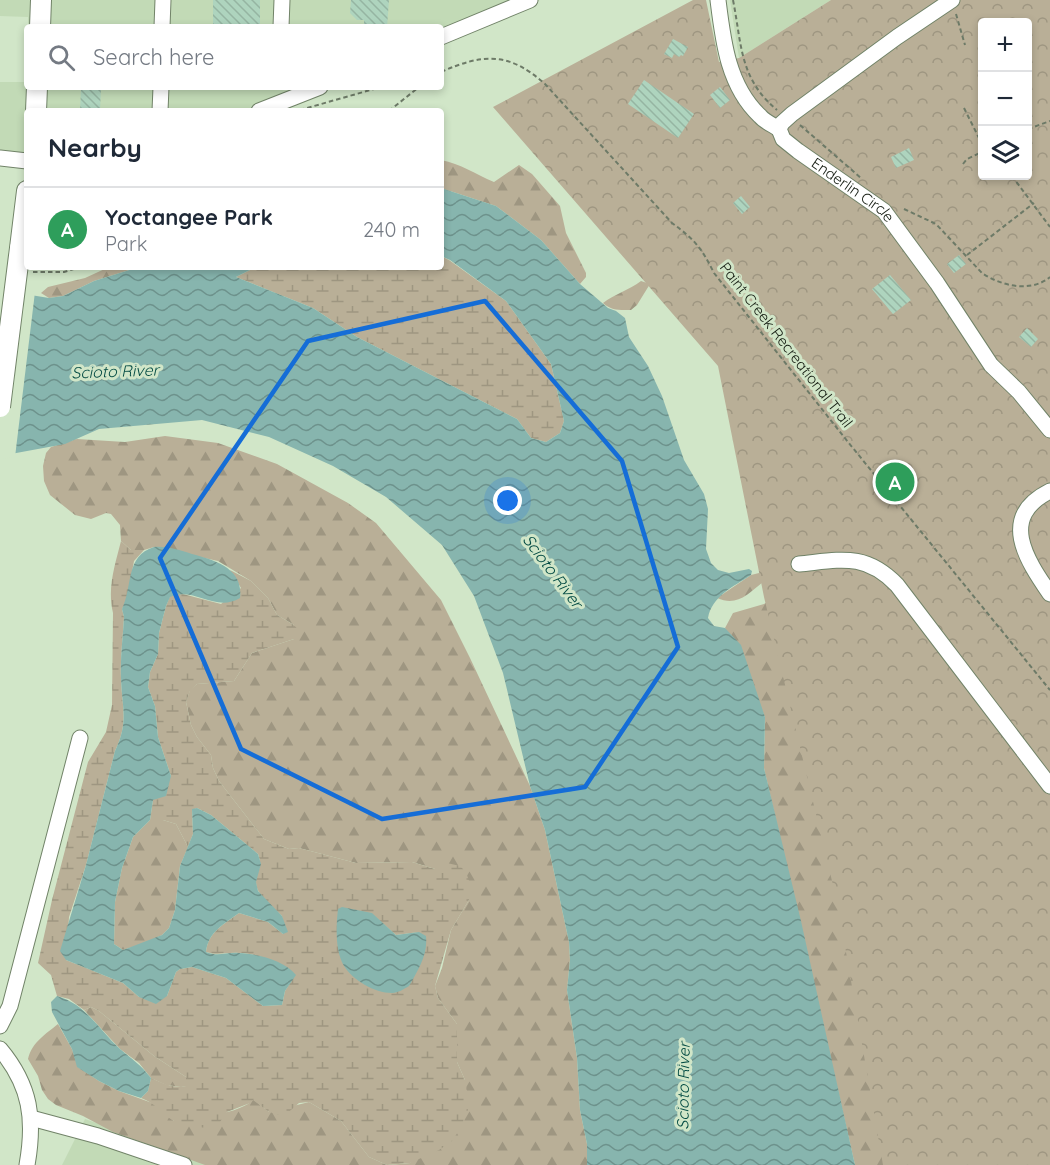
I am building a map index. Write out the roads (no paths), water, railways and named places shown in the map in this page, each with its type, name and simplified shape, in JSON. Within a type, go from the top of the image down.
[{"type":"main road","points":[[40,24],[41,0]]},
{"type":"main road","points":[[36,108],[37,90]]},
{"type":"main road","points":[[0,407],[24,215]]},
{"type":"street","points":[[162,24],[163,0]]},
{"type":"street","points":[[281,24],[282,0]]},
{"type":"street","points":[[444,36],[530,0]]},
{"type":"street","name":"Enderlin Circle","points":[[718,0],[723,47],[735,82],[760,117],[779,129],[783,139],[798,151],[884,211],[938,283],[991,365],[1019,392],[1050,430]]},
{"type":"street","points":[[779,129],[792,114],[952,0]]},
{"type":"street","points":[[160,108],[161,90]]},
{"type":"street","points":[[279,90],[280,103]]},
{"type":"street","points":[[268,108],[312,90]]},
{"type":"street","points":[[0,158],[24,161]]},
{"type":"street","points":[[1050,491],[1037,497],[1028,507],[1020,532],[1028,560],[1050,594]]},
{"type":"street","points":[[799,564],[851,559],[886,573],[1050,786]]},
{"type":"street","points":[[0,1026],[10,1006],[80,738]]},
{"type":"street","points":[[0,1049],[16,1072],[26,1094],[31,1118],[27,1165]]},
{"type":"street","points":[[31,1118],[98,1136],[184,1165]]},
{"type":"water","name":"Scioto River","points":[[444,189],[496,206],[541,240],[580,284],[608,308],[625,318],[629,337],[648,366],[662,396],[684,460],[704,494],[708,509],[706,549],[711,563],[718,570],[729,573],[749,569],[752,571],[751,575],[719,598],[710,610],[708,618],[714,626],[725,628],[741,645],[765,717],[764,768],[801,921],[855,1165],[587,1165],[587,1144],[580,1110],[577,1058],[567,990],[569,942],[545,830],[530,786],[503,673],[474,596],[442,545],[386,497],[333,466],[269,437],[202,420],[99,429],[65,444],[0,456],[0,290],[49,298],[63,296],[94,281],[129,270],[250,270],[236,277],[313,308],[357,337],[517,419],[531,438],[546,442],[560,433],[564,421],[551,364],[506,301],[444,257]]},
{"type":"water","points":[[154,547],[178,550],[209,559],[226,567],[237,579],[240,598],[222,603],[179,594],[170,597],[166,606],[159,633],[158,654],[150,672],[148,687],[155,706],[158,737],[171,776],[166,796],[153,800],[150,820],[133,837],[122,868],[115,902],[114,944],[123,950],[162,935],[169,928],[175,910],[180,866],[193,834],[192,809],[197,808],[211,815],[258,854],[261,864],[256,882],[258,891],[282,916],[288,932],[283,934],[268,922],[239,913],[213,934],[206,952],[254,955],[285,965],[296,975],[285,991],[282,1005],[263,1006],[226,978],[192,967],[176,972],[167,996],[156,1004],[139,997],[123,983],[66,960],[60,951],[122,731],[124,715],[121,663],[124,617],[122,609],[131,573],[138,557]]},
{"type":"water","points":[[342,907],[372,913],[396,935],[419,932],[426,936],[424,956],[409,986],[394,993],[378,991],[365,985],[348,971],[341,960],[337,938],[338,909]]},
{"type":"water","points":[[57,996],[84,1011],[112,1042],[147,1073],[151,1078],[148,1091],[141,1098],[119,1091],[77,1067],[72,1049],[52,1012],[51,1002]]},
{"type":"place","name":"Yoctangee Park","points":[[895,482]]}]
